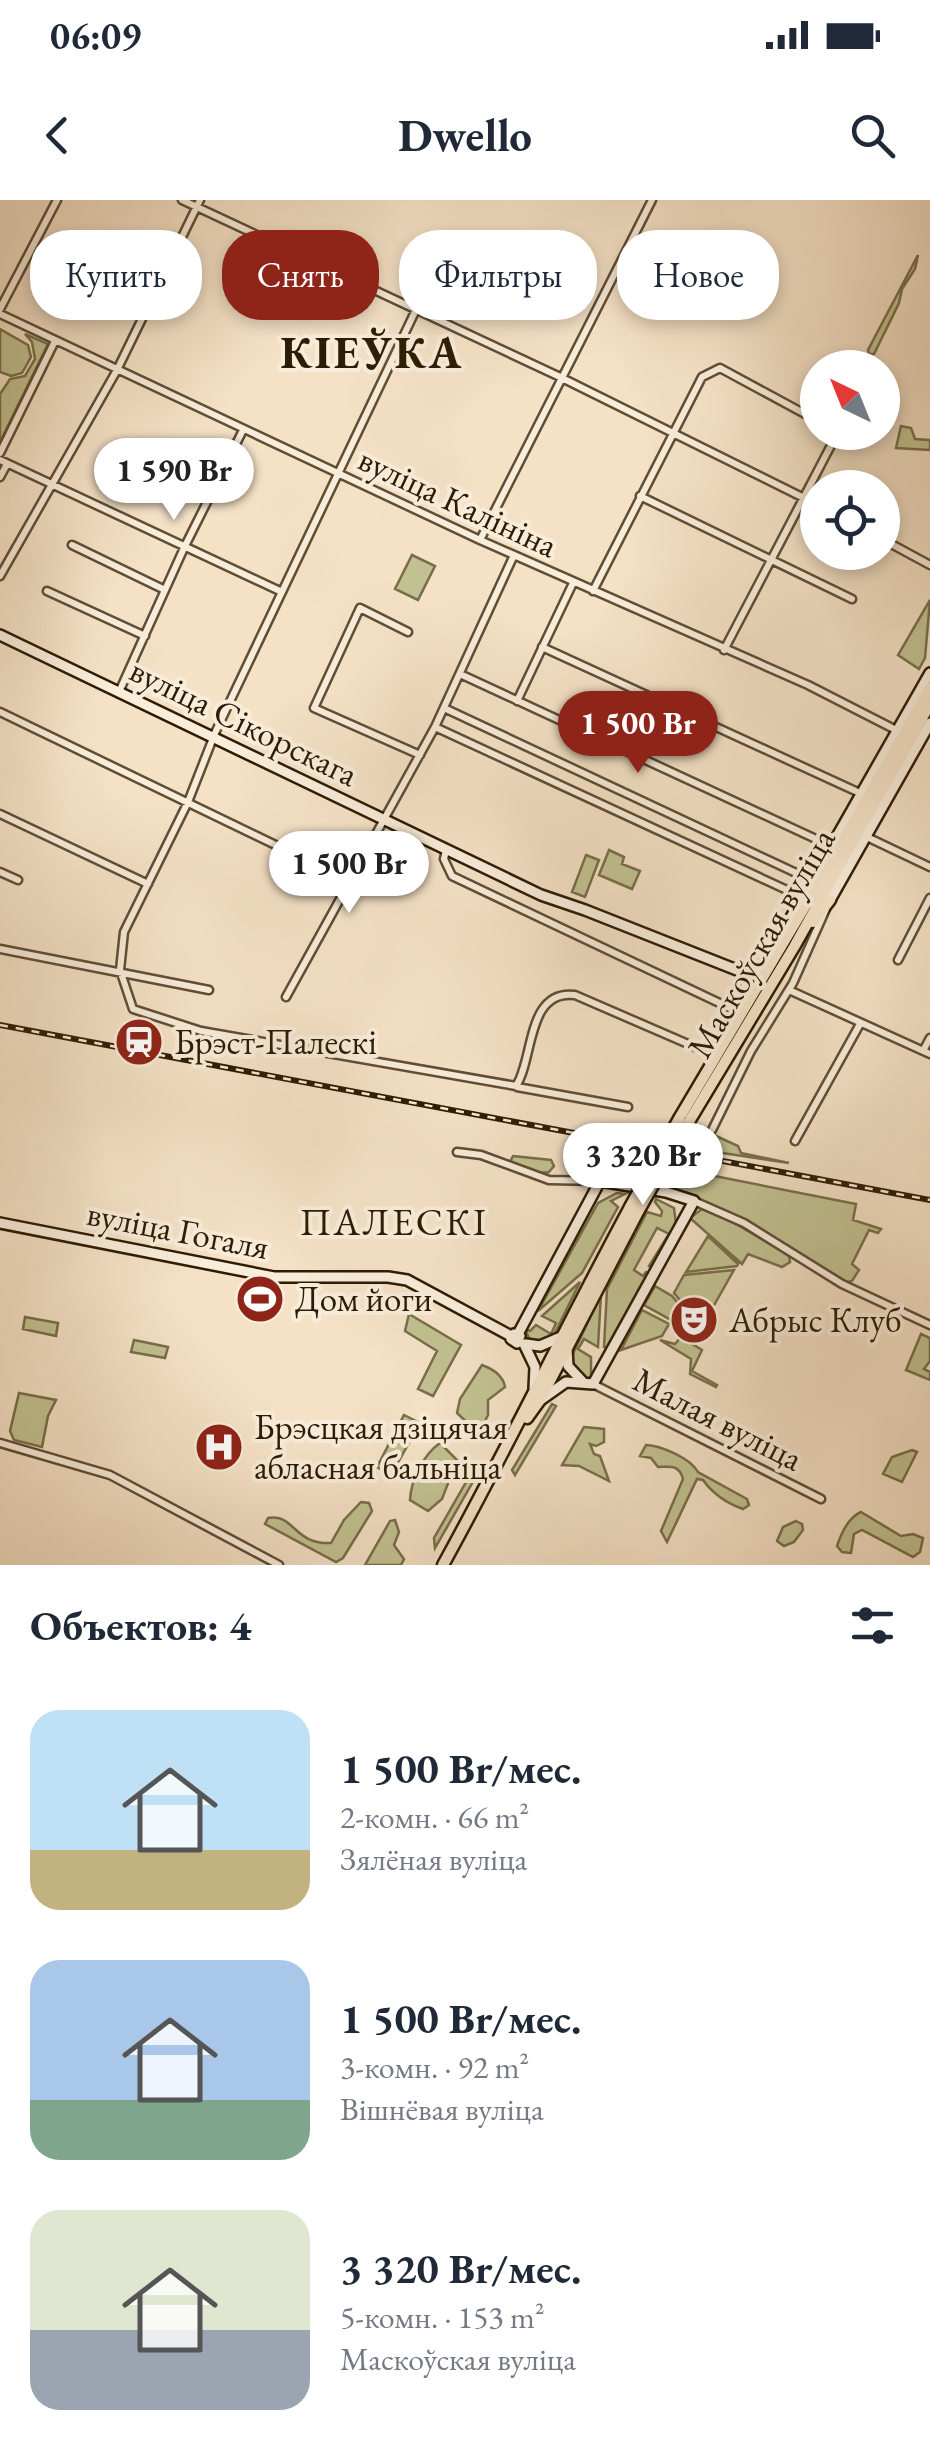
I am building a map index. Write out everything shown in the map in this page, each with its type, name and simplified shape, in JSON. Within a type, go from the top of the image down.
[{"type":"main road","name":"Маскоўская вуліца","points":[[685,1118],[794,947],[824,880],[930,688]]},
{"type":"main road","name":"Маскоўская вуліца","points":[[634,1208],[750,996],[930,704]]},
{"type":"main road","points":[[794,947],[830,900]]},
{"type":"main road","points":[[536,1398],[560,1337],[634,1208]]},
{"type":"main road","points":[[442,1565],[567,1349],[634,1208]]},
{"type":"street","points":[[182,200],[198,204],[399,304]]},
{"type":"street","points":[[480,540],[652,200]]},
{"type":"street","points":[[0,311],[53,201]]},
{"type":"street","points":[[0,576],[117,370],[198,204]]},
{"type":"street","name":"вуліца Калініна","points":[[0,311],[244,430],[514,556],[808,685],[898,731]]},
{"type":"street","points":[[412,320],[124,932],[120,970],[133,1009],[191,1028],[628,1107]]},
{"type":"street","points":[[434,320],[800,496]]},
{"type":"street","points":[[0,477],[2,459],[55,340]]},
{"type":"street","points":[[592,591],[702,378],[720,368],[800,411]]},
{"type":"street","points":[[119,693],[184,548],[244,430]]},
{"type":"street","points":[[2,459],[53,487],[282,592]]},
{"type":"street","points":[[640,496],[852,599]]},
{"type":"street","points":[[724,650],[800,506]]},
{"type":"street","points":[[72,546],[165,590]]},
{"type":"street","points":[[900,549],[930,565]]},
{"type":"street","points":[[286,996],[435,727],[514,556]]},
{"type":"street","points":[[517,701],[574,583]]},
{"type":"street","points":[[47,591],[145,636]]},
{"type":"street","points":[[408,632],[360,608],[314,708],[420,755]]},
{"type":"street","name":"вуліца Сікорскага","points":[[0,636],[214,735],[541,895],[742,972]]},
{"type":"street","points":[[542,647],[862,794]]},
{"type":"street","name":"Маскоўская вуліца","points":[[712,1130],[751,1051],[817,936],[830,900],[824,880],[832,846],[930,673]]},
{"type":"street","points":[[460,674],[832,846]]},
{"type":"street","points":[[444,708],[824,880]]},
{"type":"street","points":[[0,712],[348,880]]},
{"type":"street","points":[[435,727],[802,897]]},
{"type":"street","name":"Маскоўская вуліца","points":[[750,996],[762,966],[802,897],[866,837],[929,727]]},
{"type":"street","points":[[0,814],[148,884]]},
{"type":"street","points":[[866,837],[930,867]]},
{"type":"street","points":[[446,850],[444,859],[452,876],[730,1008]]},
{"type":"street","points":[[0,872],[18,880]]},
{"type":"street","points":[[898,960],[930,898]]},
{"type":"street","points":[[0,948],[209,990]]},
{"type":"street","points":[[750,996],[742,972],[762,966]]},
{"type":"street","points":[[789,990],[927,1053],[930,1038]]},
{"type":"street","points":[[516,1086],[538,1017],[554,999],[565,994],[694,1048]]},
{"type":"street","points":[[795,1141],[860,1024]]},
{"type":"street","points":[[457,1152],[481,1155],[549,1180],[600,1181],[694,1201],[744,1222],[842,1284],[930,1325]]},
{"type":"street","points":[[518,1339],[600,1181]]},
{"type":"street","points":[[518,1339],[535,1367],[536,1398],[559,1385],[582,1381],[593,1384],[694,1201]]},
{"type":"street","name":"вуліца Гогаля","points":[[0,1223],[274,1278],[388,1276],[407,1280],[518,1339]]},
{"type":"street","points":[[518,1339],[540,1346],[560,1337]]},
{"type":"street","points":[[567,1349],[568,1366],[582,1381]]},
{"type":"street","name":"Малая вуліца","points":[[593,1384],[821,1499]]},
{"type":"street","points":[[0,1442],[110,1475],[279,1565]]},
{"type":"shaded area","points":[[918,255],[876,350],[868,350]]},
{"type":"shaded area","points":[[0,329],[28,345],[31,357],[22,373],[11,376],[0,372]]},
{"type":"shaded area","points":[[25,334],[48,344],[0,442],[0,394],[10,379],[25,376],[35,359],[32,342]]},
{"type":"shaded area","points":[[901,426],[911,428],[915,439],[930,440],[930,450],[900,448]]},
{"type":"shaded area","points":[[412,555],[435,566],[418,600],[395,589]]},
{"type":"shaded area","points":[[930,600],[925,658],[919,669],[898,655]]},
{"type":"shaded area","points":[[609,850],[624,857],[622,864],[640,871],[632,889],[599,875]]},
{"type":"shaded area","points":[[586,855],[599,860],[585,897],[572,892]]},
{"type":"shaded area","points":[[716,1136],[738,1146],[741,1153],[789,1163],[716,1152],[712,1139]]},
{"type":"shaded area","points":[[513,1156],[551,1160],[554,1166],[549,1172],[528,1171],[510,1162]]},
{"type":"shaded area","points":[[674,1168],[856,1204],[853,1220],[881,1229],[878,1233],[869,1230],[852,1264],[859,1270],[847,1282],[736,1217],[663,1188]]},
{"type":"shaded area","points":[[617,1193],[625,1194],[611,1201],[618,1207],[582,1273],[538,1311],[598,1203]]},
{"type":"shaded area","points":[[656,1199],[674,1208],[676,1224],[653,1268],[649,1266],[669,1234],[657,1228],[634,1270],[643,1276],[649,1273],[608,1348],[604,1347],[607,1289],[647,1212],[661,1216]]},
{"type":"shaded area","points":[[702,1209],[789,1255],[790,1262],[782,1267],[748,1254],[742,1264],[690,1218]]},
{"type":"shaded area","points":[[708,1236],[737,1266],[686,1272]]},
{"type":"shaded area","points":[[734,1270],[713,1307],[685,1306],[674,1293],[684,1275]]},
{"type":"shaded area","points":[[580,1282],[553,1337],[545,1342],[530,1340],[525,1329],[530,1331],[536,1325],[551,1334],[556,1323],[542,1316]]},
{"type":"shaded area","points":[[655,1286],[672,1296],[683,1309],[677,1319],[673,1321],[644,1305]]},
{"type":"shaded area","points":[[601,1294],[598,1347],[584,1339],[578,1349],[591,1357],[594,1376],[586,1378],[572,1368],[571,1358]]},
{"type":"shaded area","points":[[642,1310],[669,1324],[662,1336],[621,1350]]},
{"type":"shaded area","points":[[409,1314],[461,1345],[433,1396],[418,1389],[437,1351],[405,1331]]},
{"type":"shaded area","points":[[25,1317],[58,1323],[56,1336],[23,1329]]},
{"type":"shaded area","points":[[921,1334],[930,1338],[930,1361],[924,1369],[930,1372],[930,1380],[906,1370]]},
{"type":"shaded area","points":[[681,1337],[702,1350],[692,1371],[716,1387],[690,1374],[691,1359],[660,1340],[675,1344]]},
{"type":"shaded area","points":[[134,1340],[168,1347],[165,1358],[131,1352]]},
{"type":"shaded area","points":[[482,1365],[497,1373],[505,1387],[488,1400],[488,1415],[482,1427],[472,1427],[457,1413],[460,1399]]},
{"type":"shaded area","points":[[19,1393],[56,1400],[48,1416],[42,1447],[14,1440],[10,1431]]},
{"type":"shaded area","points":[[552,1404],[556,1406],[515,1475],[512,1470]]},
{"type":"shaded area","points":[[404,1415],[420,1423],[391,1475],[377,1467]]},
{"type":"shaded area","points":[[584,1427],[604,1429],[604,1442],[590,1444],[594,1454],[600,1456],[609,1481],[579,1466],[562,1465]]},
{"type":"shaded area","points":[[440,1443],[457,1460],[442,1499],[428,1511],[410,1500],[411,1492],[423,1461]]},
{"type":"shaded area","points":[[646,1445],[682,1458],[698,1472],[747,1499],[749,1505],[743,1509],[731,1504],[697,1479],[667,1542],[661,1531],[683,1479],[676,1469],[658,1467],[651,1458],[640,1456]]},
{"type":"shaded area","points":[[917,1452],[902,1482],[883,1474],[892,1457]]},
{"type":"shaded area","points":[[473,1470],[478,1473],[435,1548],[434,1538]]},
{"type":"shaded area","points":[[361,1502],[369,1503],[372,1511],[343,1558],[336,1562],[265,1524],[268,1518],[284,1520],[309,1539],[331,1543],[344,1520]]},
{"type":"shaded area","points":[[861,1512],[901,1536],[913,1534],[923,1538],[920,1552],[913,1557],[862,1530],[854,1534],[851,1553],[842,1552],[837,1546],[841,1536]]},
{"type":"shaded area","points":[[395,1520],[399,1532],[394,1545],[404,1559],[401,1565],[365,1565],[390,1521]]},
{"type":"shaded area","points":[[796,1521],[803,1530],[794,1542],[784,1546],[777,1541],[783,1527]]},
{"type":"railway","points":[[0,1025],[930,1200]]},
{"type":"place","name":"Брэст-Палескі","points":[[139,1042]]},
{"type":"place","name":"Дом йоги","points":[[260,1299]]},
{"type":"place","name":"Абрыс Клуб","points":[[694,1320]]},
{"type":"place","name":"Брэсцкая дзіцячая абласная бальніца","points":[[219,1447]]},
{"type":"district","name":"КІЕЎКА","points":[[372,352]]},
{"type":"district","name":"ПАЛЕСКІ","points":[[394,1222]]}]
